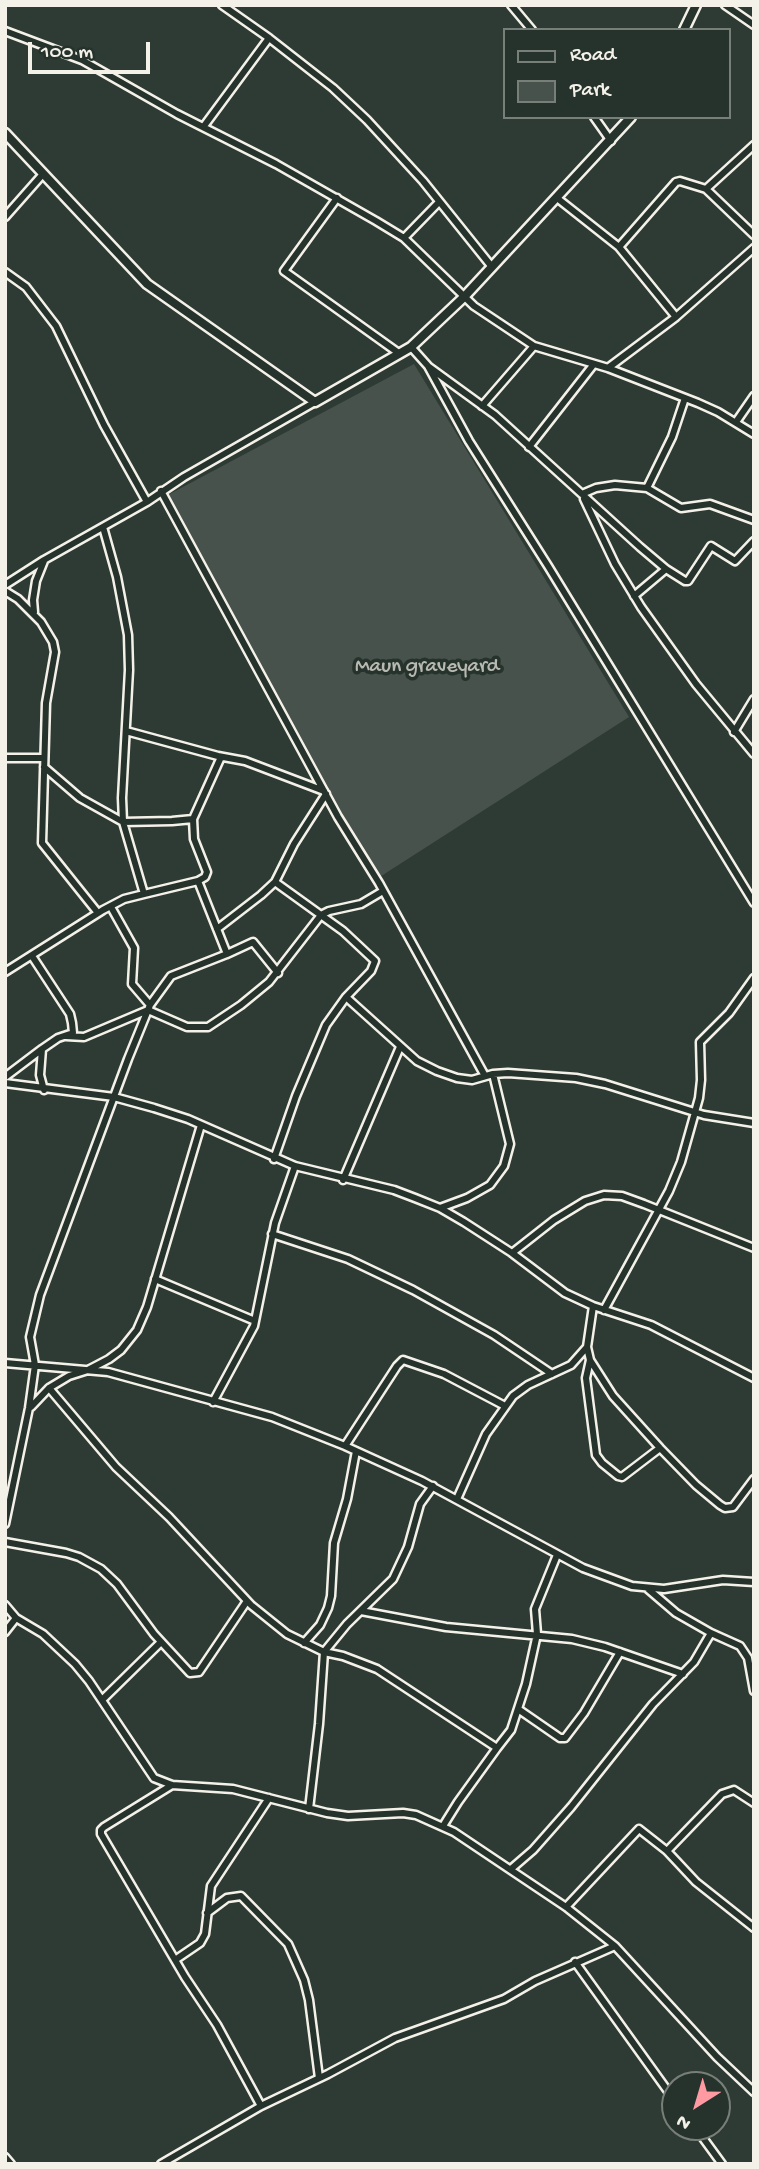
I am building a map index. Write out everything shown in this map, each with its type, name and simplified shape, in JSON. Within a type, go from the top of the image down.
[{"type":"street","points":[[222,5],[269,38],[368,120],[404,159],[492,267]]},
{"type":"street","points":[[512,5],[529,28]]},
{"type":"street","points":[[685,28],[696,5]]},
{"type":"street","points":[[725,5],[754,25]]},
{"type":"street","points":[[5,31],[82,60],[177,114],[337,198],[404,238],[464,297],[534,346],[608,368],[685,398],[718,412],[754,434]]},
{"type":"street","points":[[204,127],[269,38]]},
{"type":"street","points":[[595,119],[611,141]]},
{"type":"street","points":[[98,913],[42,843],[47,692],[55,652],[50,636],[34,614],[5,588],[44,560],[411,347],[464,297],[629,119]]},
{"type":"street","points":[[5,133],[147,284],[315,402]]},
{"type":"street","points":[[706,189],[754,145]]},
{"type":"street","points":[[5,218],[43,174]]},
{"type":"street","points":[[619,247],[676,182],[680,181],[706,189],[754,235]]},
{"type":"street","points":[[337,198],[284,271],[400,354]]},
{"type":"street","points":[[557,198],[619,247],[676,317]]},
{"type":"street","points":[[404,238],[439,202]]},
{"type":"street","points":[[608,368],[676,317],[754,248]]},
{"type":"street","points":[[5,272],[26,287],[55,326],[104,425],[147,502]]},
{"type":"street","points":[[482,406],[534,346]]},
{"type":"street","points":[[411,347],[428,366],[482,406],[666,569],[686,582],[711,546],[734,561],[754,541]]},
{"type":"street","points":[[529,447],[594,364]]},
{"type":"street","points":[[428,366],[469,441],[754,903]]},
{"type":"street","points":[[736,422],[754,396]]},
{"type":"street","points":[[647,488],[672,437],[685,398]]},
{"type":"street","points":[[582,494],[596,488],[615,485],[647,488],[681,508],[710,504],[754,520]]},
{"type":"street","points":[[162,491],[325,793],[489,1075],[510,1144],[504,1166],[490,1185],[467,1198],[440,1208]]},
{"type":"street","points":[[582,494],[615,564],[634,596],[666,643],[754,754]]},
{"type":"street","points":[[103,527],[117,577],[128,635],[123,822],[144,894]]},
{"type":"street","points":[[34,614],[36,581],[44,560]]},
{"type":"street","points":[[634,596],[666,569]]},
{"type":"street","points":[[734,732],[754,699]]},
{"type":"street","points":[[126,731],[245,761],[325,793]]},
{"type":"street","points":[[5,972],[124,899],[205,877],[207,872],[194,839],[193,819],[221,757]]},
{"type":"street","points":[[5,758],[43,758]]},
{"type":"street","points":[[44,767],[80,798],[123,822],[193,819]]},
{"type":"street","points":[[217,929],[275,881],[325,793]]},
{"type":"street","points":[[198,881],[227,954]]},
{"type":"street","points":[[274,1159],[319,1038],[346,998],[371,971],[375,961],[358,943],[275,881]]},
{"type":"street","points":[[111,907],[134,948],[131,984],[149,1008],[187,1027],[208,1027],[241,1005],[278,973],[321,915],[361,904],[383,891]]},
{"type":"street","points":[[5,1524],[29,1408],[35,1365],[30,1337],[40,1295],[149,1008],[172,976],[253,942],[278,973]]},
{"type":"street","points":[[5,1077],[58,1038],[73,1033],[70,1014],[32,956]]},
{"type":"street","points":[[604,1310],[659,1209],[681,1162],[701,1080],[700,1042],[729,1013],[754,978]]},
{"type":"street","points":[[346,998],[417,1061],[457,1078],[472,1080],[489,1075],[556,1076],[596,1082],[694,1112],[754,1123]]},
{"type":"street","points":[[66,1036],[84,1037],[149,1008]]},
{"type":"street","points":[[343,1180],[400,1046]]},
{"type":"street","points":[[42,1049],[40,1075],[44,1090]]},
{"type":"street","points":[[5,1083],[114,1097],[154,1108],[201,1125],[295,1167],[394,1190],[440,1208],[512,1253],[550,1283],[593,1306],[651,1325],[754,1378]]},
{"type":"street","points":[[29,1408],[49,1388],[69,1376],[88,1370],[115,1354],[131,1340],[142,1318],[155,1279],[201,1125]]},
{"type":"street","points":[[212,1402],[255,1321],[272,1234],[295,1167]]},
{"type":"street","points":[[512,1253],[554,1220],[585,1202],[604,1195],[622,1196],[659,1209],[754,1248]]},
{"type":"street","points":[[272,1234],[348,1259],[413,1290],[494,1335],[552,1374]]},
{"type":"street","points":[[155,1279],[255,1321]]},
{"type":"street","points":[[593,1306],[587,1347],[590,1360],[613,1396],[660,1448],[696,1485],[725,1508],[733,1507],[754,1479]]},
{"type":"street","points":[[457,1499],[486,1434],[505,1406],[521,1389],[570,1364],[587,1347]]},
{"type":"street","points":[[345,1446],[403,1360],[444,1374],[505,1406]]},
{"type":"street","points":[[590,1360],[586,1378],[596,1455],[602,1463],[622,1477],[660,1448]]},
{"type":"street","points":[[5,1363],[88,1370],[126,1377],[272,1417],[345,1446],[433,1486],[557,1555],[596,1573],[649,1589],[723,1580],[754,1582]]},
{"type":"street","points":[[49,1388],[116,1468],[169,1517],[247,1601],[287,1634],[324,1652],[360,1661],[377,1669],[497,1748]]},
{"type":"street","points":[[304,1643],[320,1625],[331,1597],[334,1543],[347,1499],[356,1451]]},
{"type":"street","points":[[309,1809],[324,1652],[335,1637],[393,1578],[408,1547],[421,1504],[433,1486]]},
{"type":"street","points":[[5,1542],[66,1553],[94,1565],[117,1584],[161,1642],[190,1673],[199,1672],[247,1601]]},
{"type":"street","points":[[443,1826],[457,1802],[511,1730],[519,1709],[537,1634],[535,1609],[557,1555]]},
{"type":"street","points":[[649,1589],[676,1613],[740,1646],[748,1658],[754,1691]]},
{"type":"street","points":[[5,1605],[16,1618],[60,1648],[89,1681],[154,1778],[172,1785],[220,1786],[348,1816],[403,1813],[416,1815],[443,1826],[566,1907],[615,1946],[717,2057],[754,2092]]},
{"type":"street","points":[[361,1611],[446,1627],[537,1634],[587,1643],[683,1674]]},
{"type":"street","points":[[5,1632],[16,1618]]},
{"type":"street","points":[[511,1869],[553,1828],[653,1704],[694,1662],[711,1633]]},
{"type":"street","points":[[102,1700],[161,1642]]},
{"type":"street","points":[[519,1709],[560,1738],[565,1738],[584,1713],[620,1652]]},
{"type":"street","points":[[172,1785],[104,1827],[101,1834],[175,1960],[217,2025],[261,2106]]},
{"type":"street","points":[[667,1851],[722,1794],[734,1790],[754,1803]]},
{"type":"street","points":[[175,1960],[200,1943],[205,1934],[211,1886],[269,1798]]},
{"type":"street","points":[[566,1907],[637,1830],[641,1830],[667,1851],[696,1882],[754,1928]]},
{"type":"street","points":[[207,1913],[228,1898],[241,1896],[288,1944],[309,2000],[319,2078]]},
{"type":"street","points":[[161,2164],[261,2106],[395,2038],[503,1999],[575,1962],[615,1946]]},
{"type":"street","points":[[575,1962],[661,2082]]},
{"type":"street","points":[[705,2141],[722,2164]]},
{"type":"street","points":[[5,2157],[11,2164]]},
{"type":"green space","name":"Maun graveyard","points":[[414,364],[629,717],[375,880],[166,496]]}]
